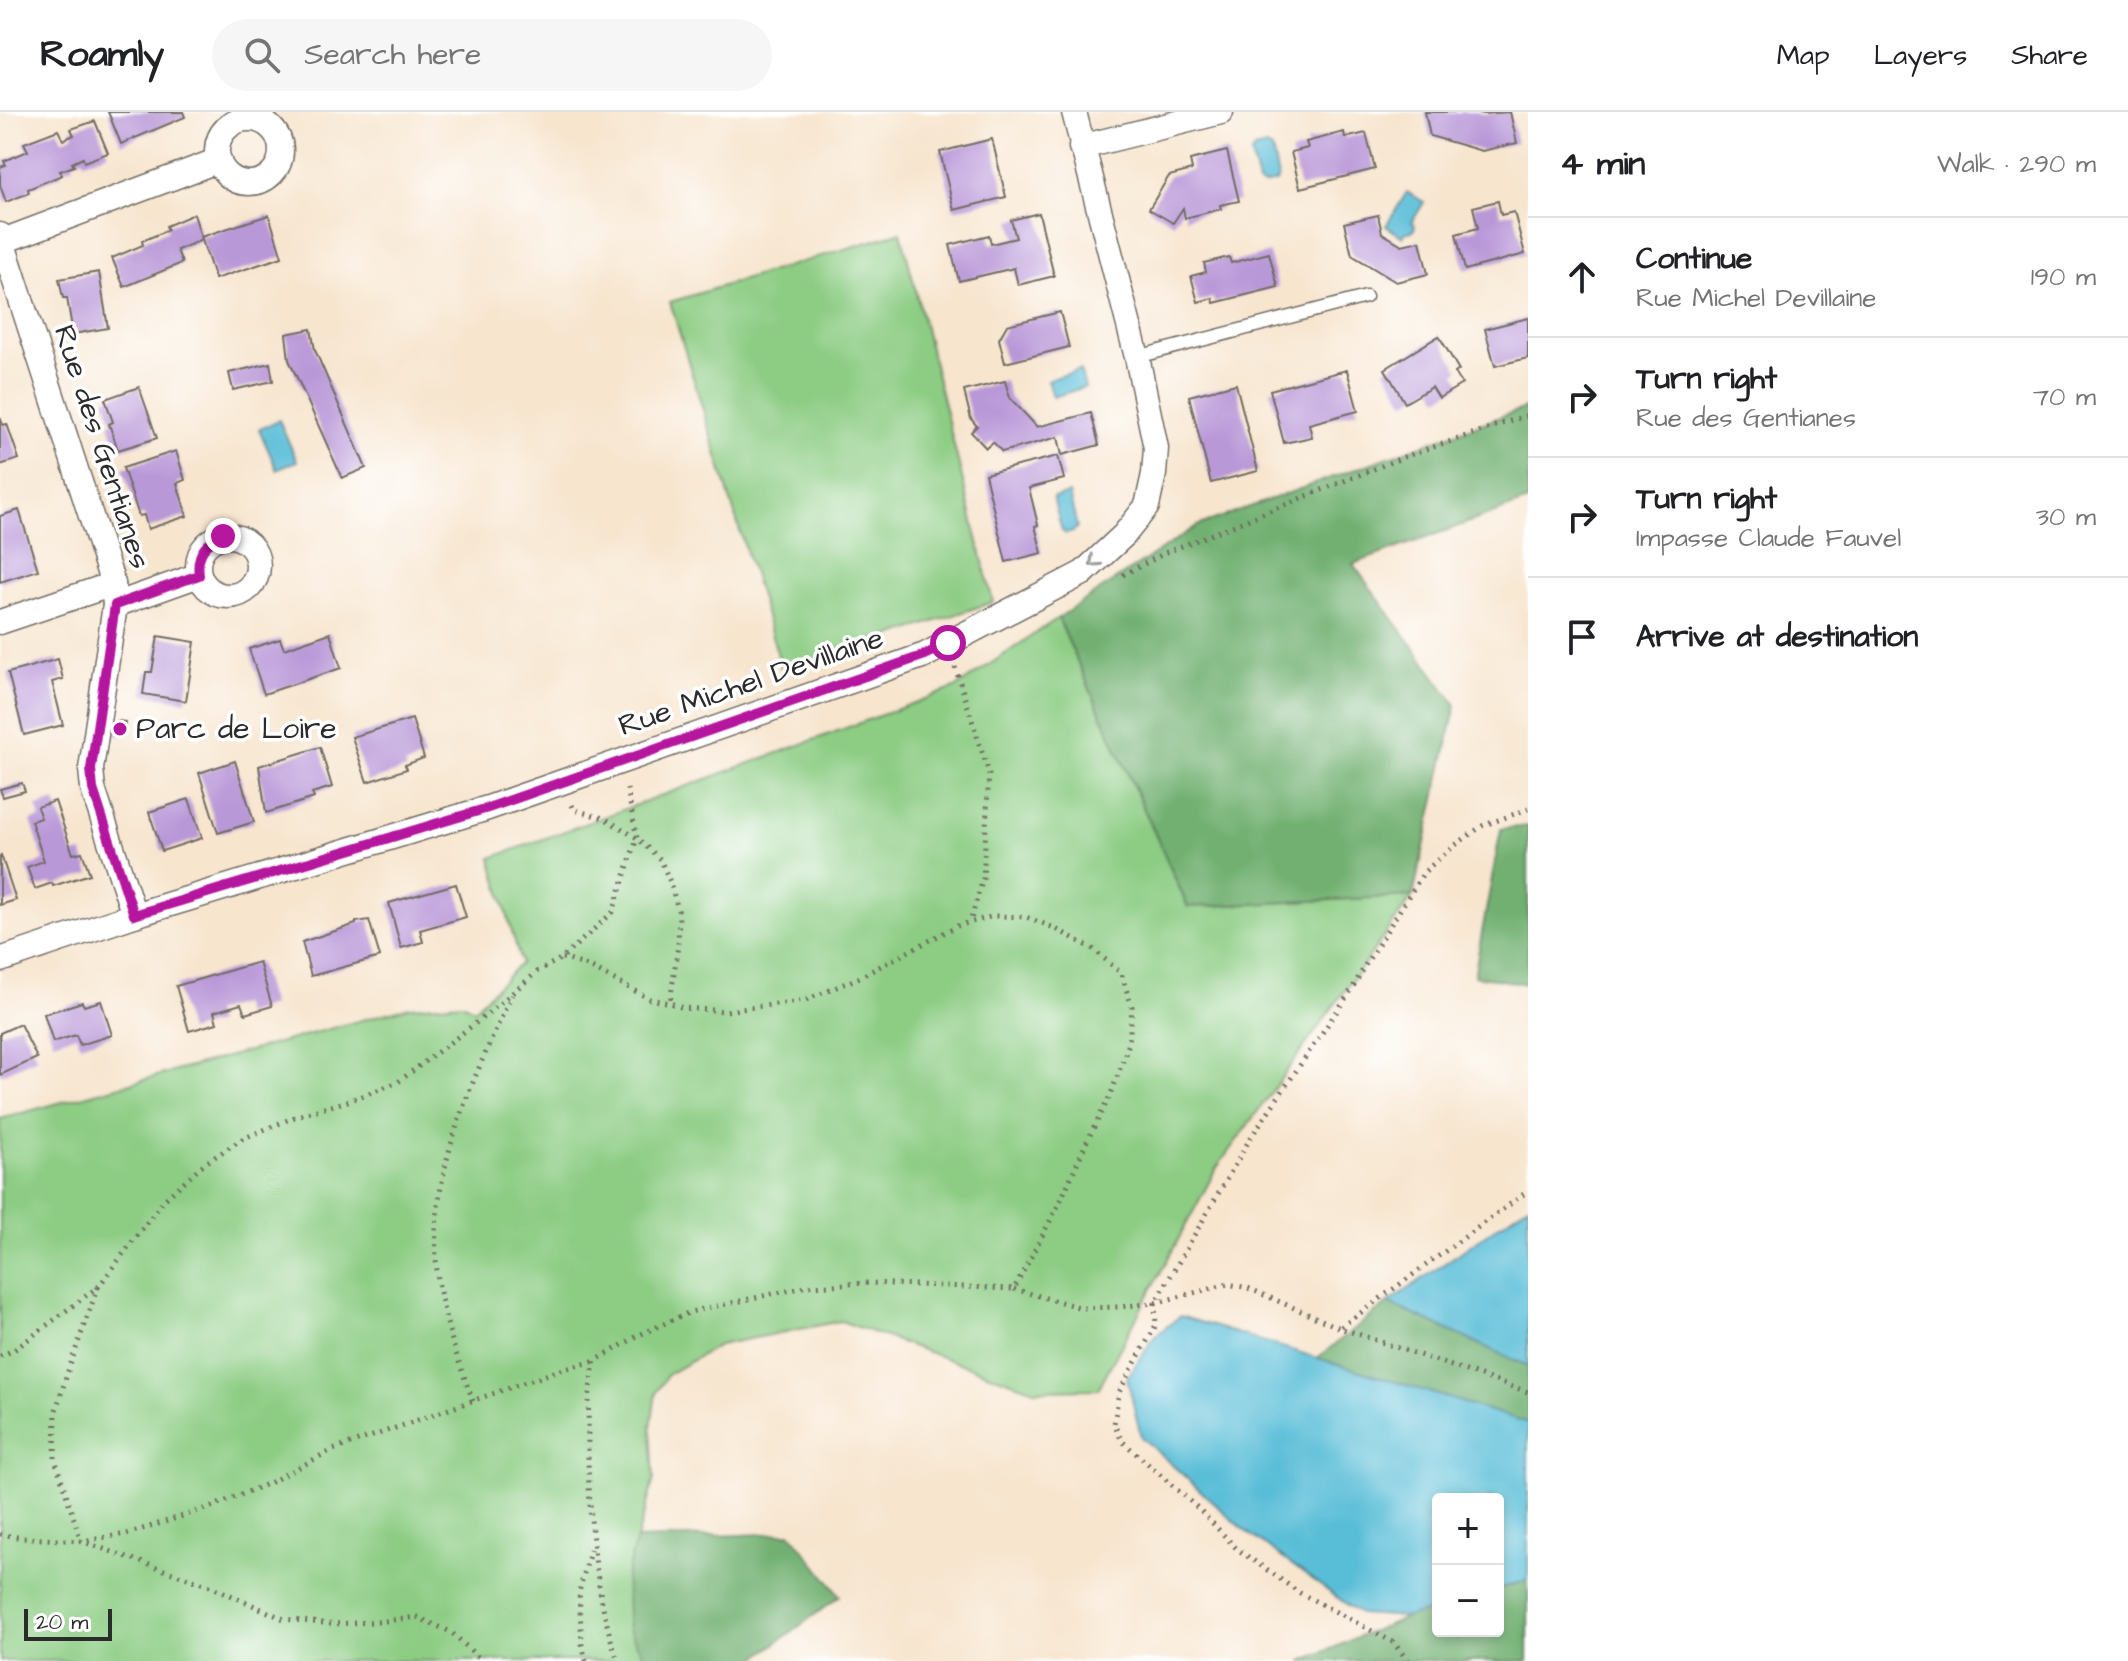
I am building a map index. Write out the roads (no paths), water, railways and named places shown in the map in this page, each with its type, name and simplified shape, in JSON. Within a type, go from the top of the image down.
[{"type":"street","name":"Rue Michel Devillaine","points":[[0,960],[134,915],[473,813],[925,655],[1083,573],[1124,535],[1147,506],[1156,448],[1137,357],[1074,112]]},
{"type":"street","points":[[1081,147],[1221,112]]},
{"type":"street","points":[[1,238],[219,160]]},
{"type":"street","name":"Rue des Gentianes","points":[[1,238],[114,594],[91,769],[93,789],[134,915]]},
{"type":"street","points":[[0,622],[199,575]]},
{"type":"lane","points":[[1137,357],[1366,297]]},
{"type":"water","points":[[1267,146],[1272,149],[1278,178],[1276,182],[1263,185],[1258,183],[1251,154],[1254,149]]},
{"type":"water","points":[[1407,192],[1424,202],[1412,222],[1414,230],[1406,232],[1403,237],[1386,226]]},
{"type":"water","points":[[1080,370],[1085,387],[1053,397],[1048,380]]},
{"type":"water","points":[[279,420],[297,461],[277,470],[259,429]]},
{"type":"water","points":[[1069,494],[1077,527],[1066,534],[1062,531],[1053,498]]},
{"type":"water","points":[[1528,1205],[1528,1366],[1388,1303]]},
{"type":"water","points":[[1180,1316],[1528,1424],[1528,1580],[1504,1587],[1504,1493],[1432,1493],[1432,1610],[1407,1617],[1360,1614],[1244,1530],[1141,1437],[1127,1378],[1155,1336]]},
{"type":"place","name":"Parc de Loire","points":[[120,729]]}]
